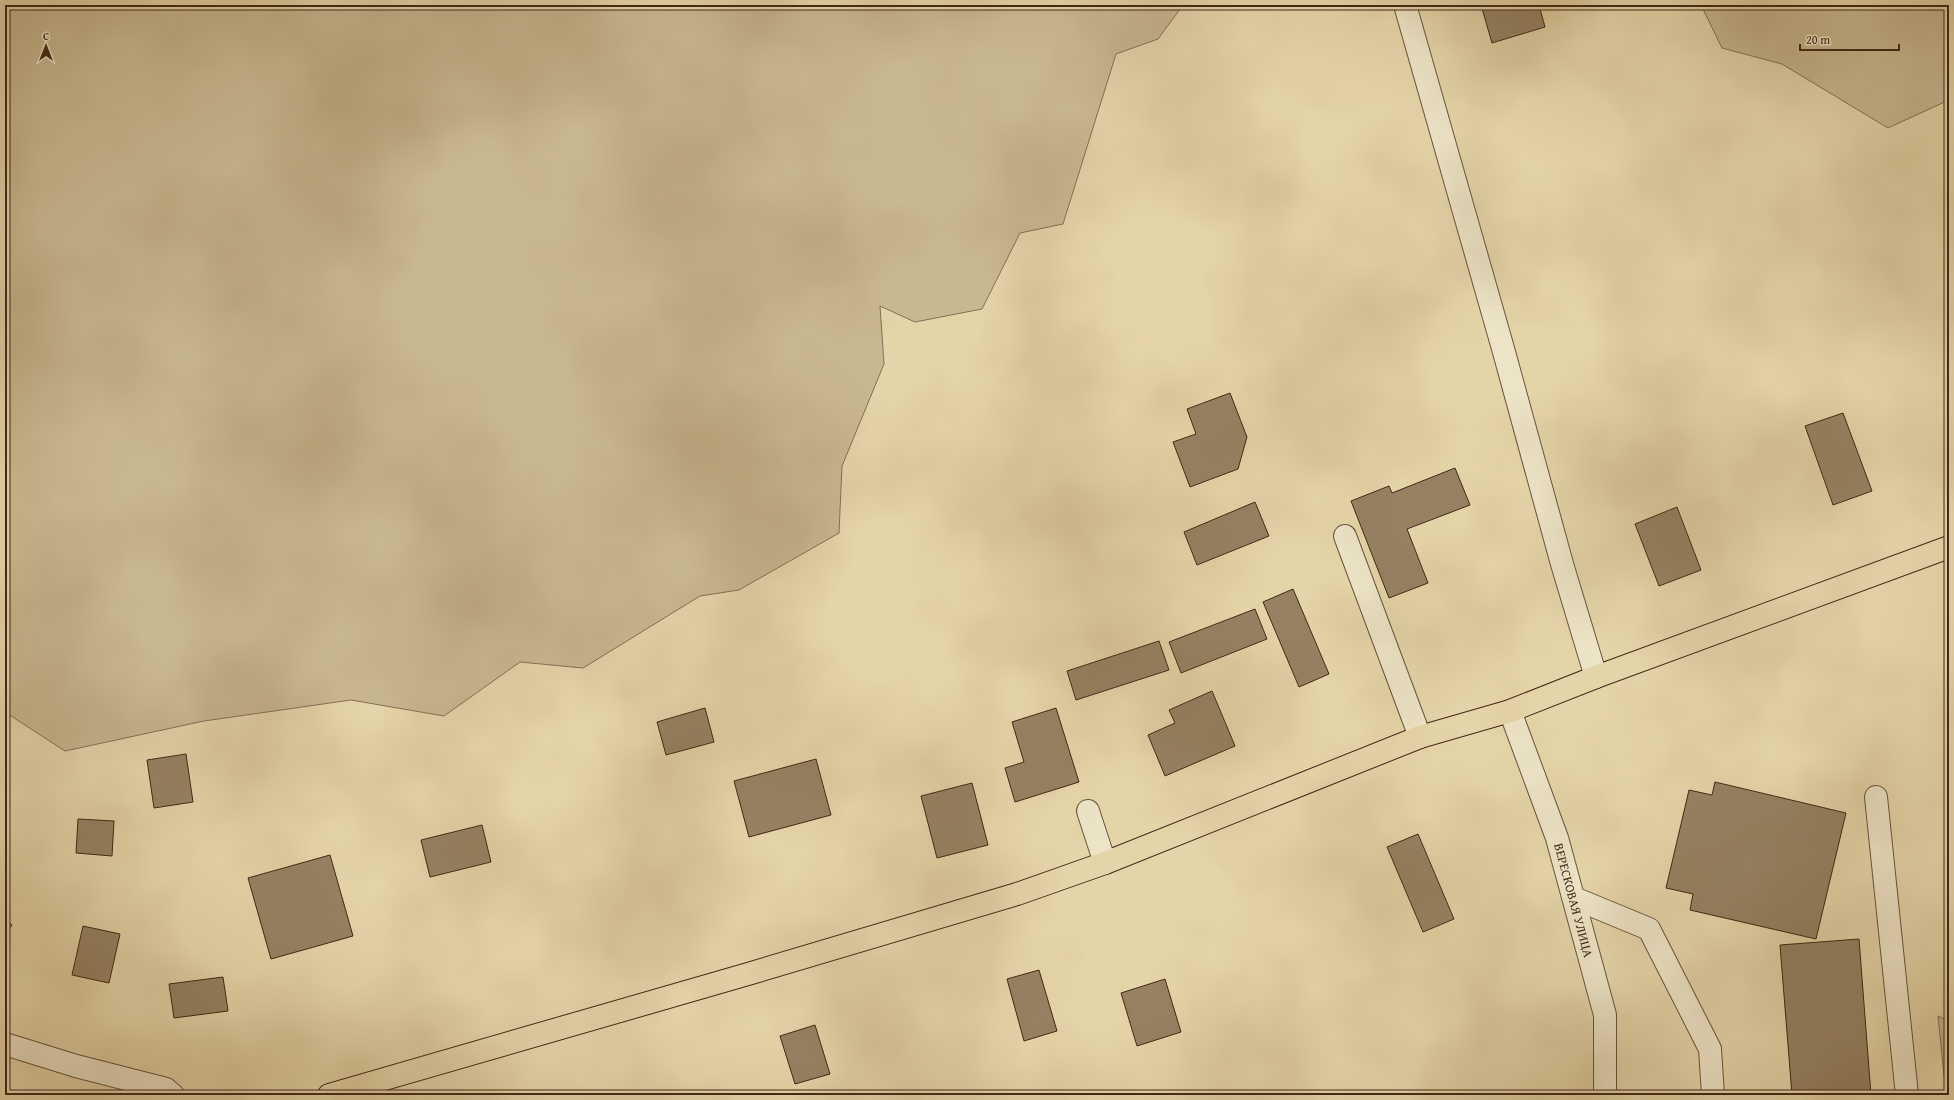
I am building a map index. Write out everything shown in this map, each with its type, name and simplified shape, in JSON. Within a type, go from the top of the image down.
[{"type":"main road","points":[[329,1095],[748,974],[1017,894],[1105,863],[1420,737],[1510,711],[1596,676],[1949,547]]},
{"type":"street","points":[[1405,5],[1504,352],[1562,564],[1596,676]]},
{"type":"street","points":[[1344,536],[1420,737]]},
{"type":"street","name":"ВЕРЕСКОВАЯ УЛИЦА","points":[[1510,711],[1557,838],[1605,1015],[1605,1095]]},
{"type":"street","points":[[1876,797],[1907,1095]]},
{"type":"street","points":[[1088,811],[1105,863]]},
{"type":"street","points":[[1574,898],[1649,929],[1710,1049],[1713,1095]]},
{"type":"street","points":[[5,1044],[76,1066],[166,1088],[173,1095]]},
{"type":"shaded area","points":[[5,5],[1183,5],[1158,39],[1116,54],[1063,224],[1020,233],[982,309],[915,322],[880,306],[884,364],[842,466],[839,533],[739,590],[700,596],[583,668],[520,662],[444,716],[351,700],[204,721],[65,751],[5,712]]},
{"type":"shaded area","points":[[1701,5],[1949,5],[1949,100],[1888,128],[1782,64],[1722,48]]},
{"type":"shaded area","points":[[1938,1016],[1949,1021],[1949,1095],[1946,1095]]},
{"type":"building","points":[[1481,5],[1539,5],[1545,27],[1492,43]]},
{"type":"building","points":[[1230,393],[1247,437],[1238,469],[1190,487],[1173,442],[1196,434],[1187,409]]},
{"type":"building","points":[[1843,413],[1872,491],[1833,505],[1805,426]]},
{"type":"building","points":[[1455,468],[1470,505],[1407,529],[1428,583],[1389,598],[1351,501],[1389,486],[1392,493]]},
{"type":"building","points":[[1255,502],[1269,536],[1197,565],[1184,532]]},
{"type":"building","points":[[1677,507],[1701,570],[1659,586],[1635,524]]},
{"type":"building","points":[[1293,589],[1329,674],[1299,687],[1263,602]]},
{"type":"building","points":[[1255,609],[1267,639],[1181,673],[1169,642]]},
{"type":"building","points":[[1159,641],[1169,670],[1076,700],[1067,671]]},
{"type":"building","points":[[1212,691],[1235,746],[1165,776],[1148,735],[1175,723],[1169,710]]},
{"type":"building","points":[[705,708],[714,742],[666,755],[657,722]]},
{"type":"building","points":[[1056,708],[1079,782],[1015,802],[1005,768],[1024,762],[1012,722]]},
{"type":"building","points":[[186,754],[193,802],[154,808],[147,760]]},
{"type":"building","points":[[816,759],[831,815],[749,837],[734,781]]},
{"type":"building","points":[[1715,782],[1846,813],[1816,939],[1690,910],[1693,894],[1666,888],[1689,790],[1712,795]]},
{"type":"building","points":[[972,783],[988,845],[937,858],[921,796]]},
{"type":"building","points":[[78,819],[114,821],[112,856],[76,853]]},
{"type":"building","points":[[482,825],[491,862],[430,877],[421,840]]},
{"type":"building","points":[[1418,834],[1454,919],[1423,932],[1387,847]]},
{"type":"building","points":[[330,855],[353,936],[271,959],[248,878]]},
{"type":"building","points":[[5,919],[12,925],[5,934]]},
{"type":"building","points":[[83,926],[120,934],[109,983],[72,975]]},
{"type":"building","points":[[1859,939],[1871,1095],[1792,1095],[1780,945]]},
{"type":"building","points":[[1039,970],[1057,1031],[1024,1041],[1007,979]]},
{"type":"building","points":[[223,977],[228,1011],[174,1018],[169,984]]},
{"type":"building","points":[[1165,979],[1181,1032],[1137,1046],[1121,993]]},
{"type":"building","points":[[815,1025],[830,1074],[795,1084],[780,1036]]}]
